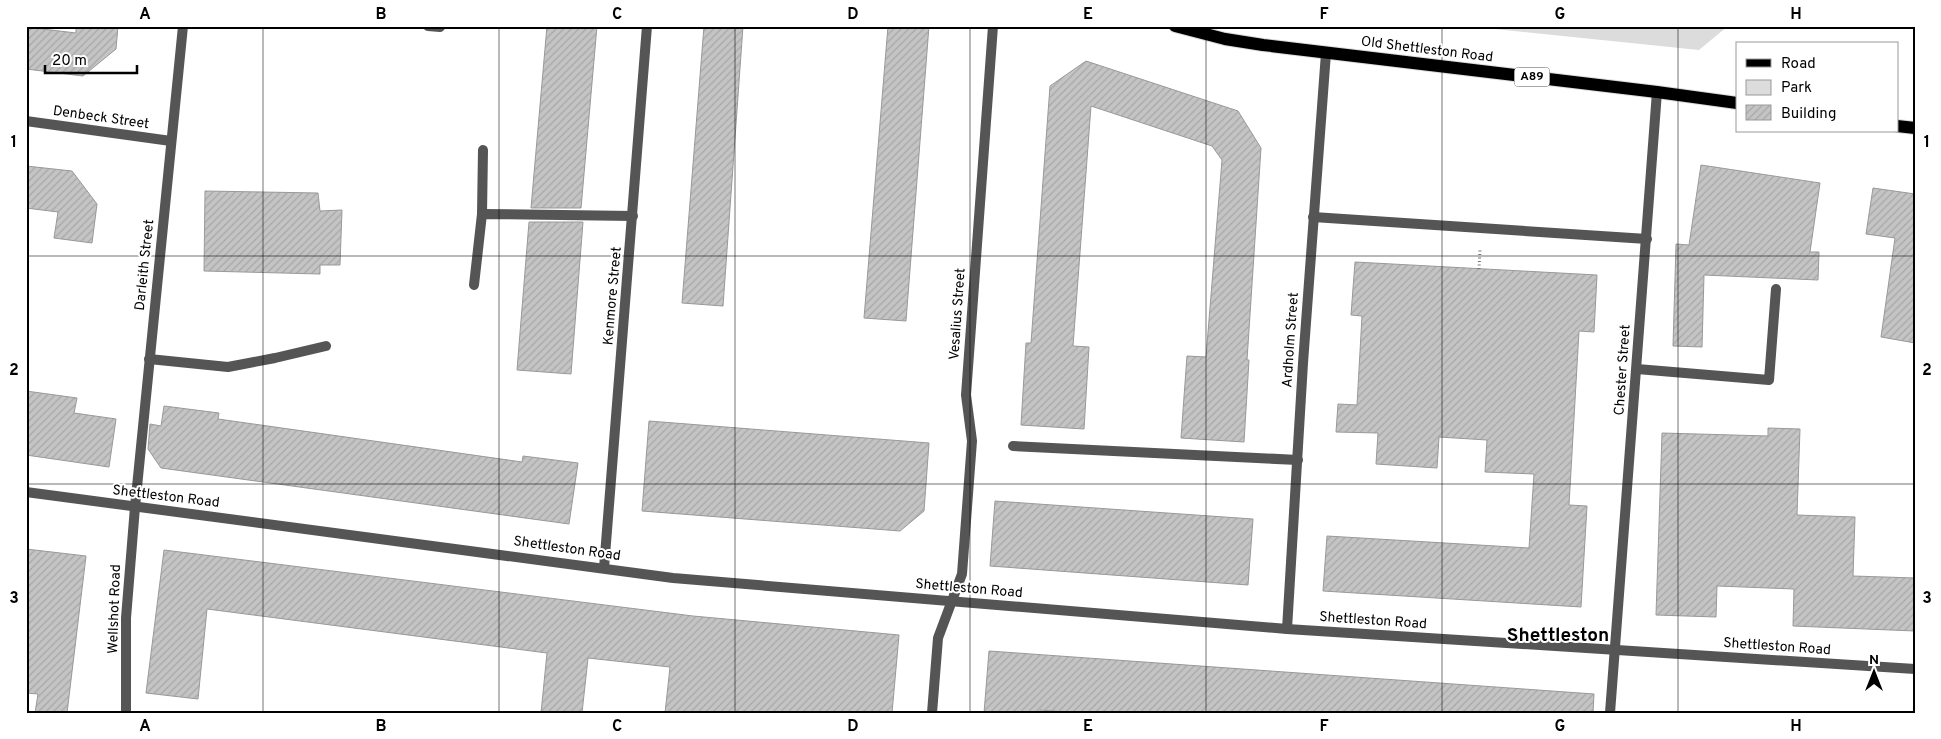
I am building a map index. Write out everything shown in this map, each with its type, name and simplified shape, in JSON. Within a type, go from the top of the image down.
[{"type":"main road","name":"Old Shettleston Road","points":[[1175,26],[1225,39],[1326,53],[1736,103]]},
{"type":"main road","points":[[1898,126],[1915,128]]},
{"type":"street","name":"Darleith Street","points":[[134,507],[183,26]]},
{"type":"street","points":[[428,26],[440,27]]},
{"type":"street","name":"Kenmore Street","points":[[604,568],[647,26]]},
{"type":"street","name":"Vesalius Street","points":[[932,713],[938,638],[950,601],[962,574],[972,441],[966,395],[993,26]]},
{"type":"street","name":"Ardholm Street","points":[[1287,629],[1313,217],[1326,53]]},
{"type":"street","name":"Chester Street","points":[[1610,713],[1657,92]]},
{"type":"street","name":"Denbeck Street","points":[[26,121],[172,141]]},
{"type":"street","points":[[474,285],[482,214],[483,150]]},
{"type":"street","points":[[482,214],[633,216]]},
{"type":"street","points":[[1313,217],[1647,240]]},
{"type":"street","points":[[1637,369],[1769,380],[1776,289]]},
{"type":"street","points":[[149,359],[228,367],[326,346]]},
{"type":"street","points":[[1013,446],[1298,460]]},
{"type":"street","name":"Shettleston Road","points":[[26,492],[673,578],[1287,629],[1915,669]]},
{"type":"street","name":"Wellshot Road","points":[[126,713],[126,618],[134,507]]},
{"type":"green space","points":[[1466,26],[1728,26],[1699,50]]},
{"type":"building","points":[[76,26],[118,26],[116,49],[83,76],[26,69],[26,27],[76,33]]},
{"type":"building","points":[[547,26],[597,26],[581,208],[531,208]]},
{"type":"building","points":[[704,26],[743,26],[723,306],[682,303]]},
{"type":"building","points":[[888,26],[929,26],[906,321],[864,318]]},
{"type":"building","points":[[1086,61],[1238,111],[1261,148],[1247,360],[1249,360],[1244,442],[1181,438],[1187,356],[1206,357],[1222,160],[1212,146],[1091,106],[1073,346],[1089,347],[1084,429],[1021,425],[1026,343],[1031,343],[1050,86]]},
{"type":"building","points":[[1701,165],[1820,183],[1810,252],[1819,252],[1818,280],[1704,275],[1702,347],[1673,346],[1676,244],[1689,245]]},
{"type":"building","points":[[26,166],[72,171],[97,204],[92,243],[54,238],[58,212],[26,208]]},
{"type":"building","points":[[1873,188],[1915,194],[1915,343],[1881,337],[1895,238],[1866,234]]},
{"type":"building","points":[[205,191],[318,193],[320,211],[342,210],[340,265],[320,265],[320,274],[204,271]]},
{"type":"building","points":[[529,222],[583,222],[571,374],[517,370]]},
{"type":"building","points":[[1355,262],[1597,275],[1594,332],[1579,331],[1569,505],[1587,506],[1581,607],[1323,591],[1327,536],[1529,548],[1534,474],[1485,472],[1487,440],[1439,437],[1437,468],[1376,464],[1378,433],[1336,432],[1338,404],[1357,405],[1362,316],[1351,315]]},
{"type":"building","points":[[26,391],[77,398],[74,413],[116,419],[109,467],[26,455]]},
{"type":"building","points":[[164,406],[219,413],[218,419],[522,462],[523,456],[578,463],[569,524],[161,468],[148,449],[150,424],[161,426]]},
{"type":"building","points":[[649,421],[929,443],[924,511],[900,531],[642,511]]},
{"type":"building","points":[[1768,428],[1800,429],[1797,515],[1855,517],[1853,576],[1915,578],[1915,631],[1793,626],[1794,589],[1717,586],[1716,617],[1656,615],[1662,433],[1768,436]]},
{"type":"building","points":[[995,501],[1253,519],[1248,585],[990,566]]},
{"type":"building","points":[[26,549],[86,556],[67,713],[35,713],[38,694],[26,693]]},
{"type":"building","points":[[164,550],[693,616],[899,635],[892,713],[665,713],[670,667],[588,658],[582,713],[541,713],[547,653],[207,609],[198,699],[146,693]]},
{"type":"building","points":[[989,651],[1594,694],[1593,713],[1078,713],[1040,710],[1040,713],[984,713]]},
{"type":"district","name":"Shettleston","points":[[1558,636]]}]
